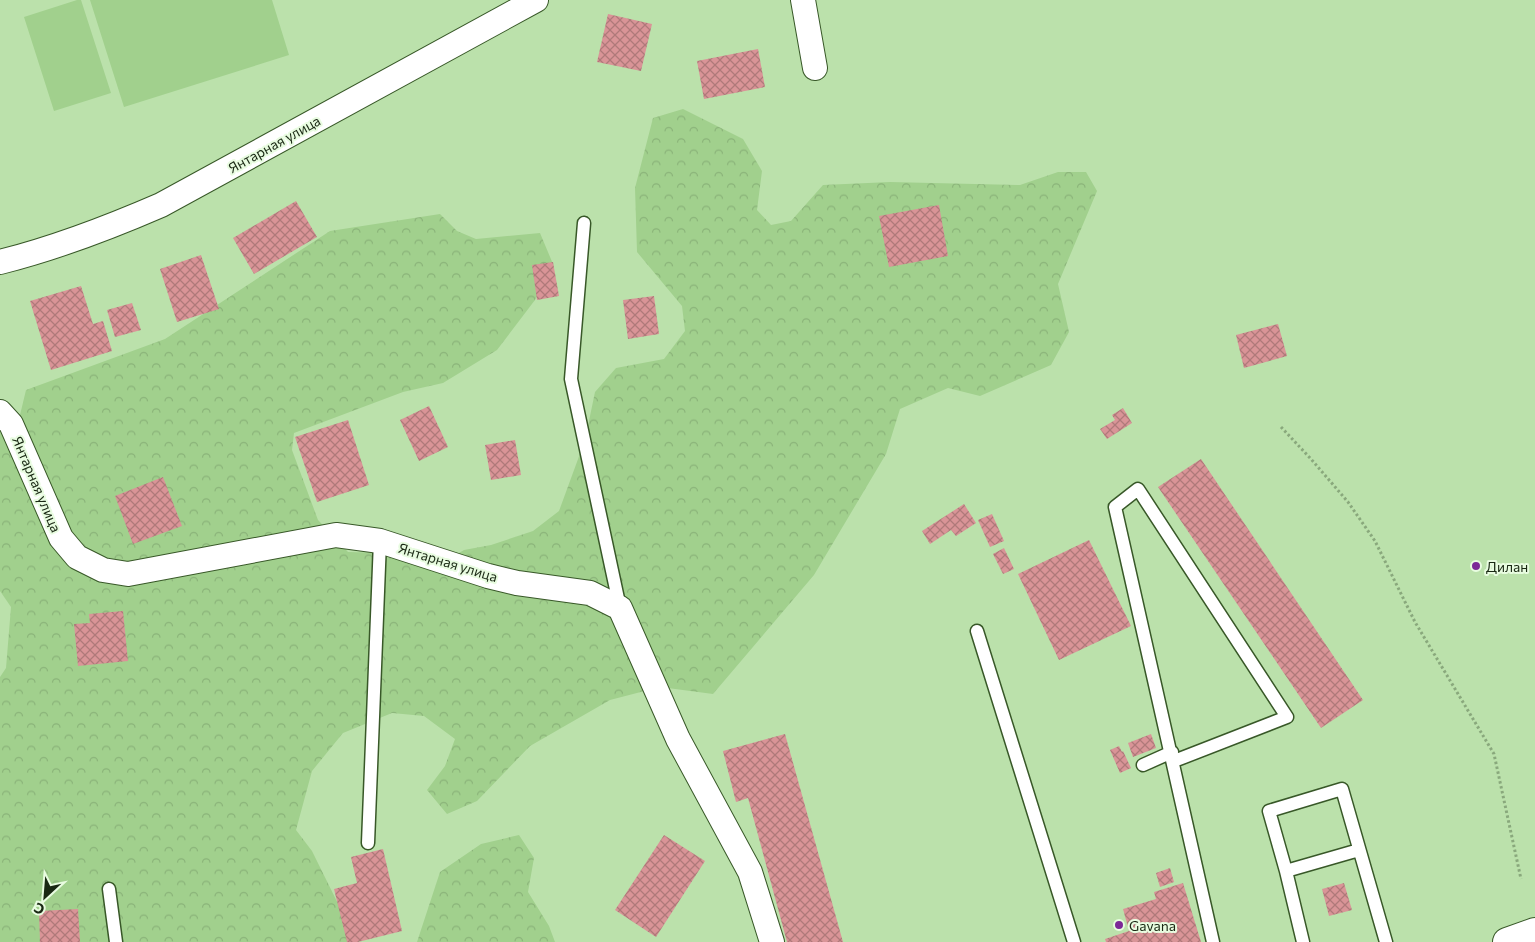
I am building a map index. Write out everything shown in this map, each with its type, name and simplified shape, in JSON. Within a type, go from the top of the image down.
[{"type":"main road","points":[[1507,942],[1535,932]]},
{"type":"street","name":"Янтарная улица","points":[[0,262],[72,241],[114,226],[161,205],[536,0]]},
{"type":"street","points":[[803,0],[815,68]]},
{"type":"street","name":"Янтарная улица","points":[[0,412],[11,424],[60,538],[77,557],[103,570],[128,574],[336,535],[380,541],[488,576],[517,583],[590,593],[620,608]]},
{"type":"street","points":[[620,608],[678,739],[750,872],[772,942]]},
{"type":"lane","points":[[584,223],[570,378],[620,608]]},
{"type":"lane","points":[[1143,765],[1173,756],[1287,717],[1138,489],[1115,506],[1173,756],[1214,942]]},
{"type":"lane","points":[[368,843],[380,541]]},
{"type":"lane","points":[[977,631],[1074,942]]},
{"type":"lane","points":[[1303,942],[1269,811],[1342,789],[1386,942]]},
{"type":"lane","points":[[1286,871],[1359,850]]},
{"type":"lane","points":[[109,889],[116,942]]},
{"type":"path","points":[[1281,427],[1311,458],[1348,502],[1375,541],[1415,622],[1494,754],[1521,879]]},
{"type":"green space","points":[[81,0],[111,93],[54,111],[24,17]]},
{"type":"green space","points":[[90,0],[272,0],[289,55],[124,107]]},
{"type":"green space","points":[[683,109],[743,139],[762,171],[757,210],[771,225],[791,221],[823,185],[890,182],[1020,185],[1058,172],[1086,172],[1097,191],[1058,284],[1069,332],[1051,365],[980,396],[948,388],[900,409],[886,454],[814,575],[713,694],[660,687],[610,700],[530,746],[477,801],[447,814],[427,790],[445,766],[455,739],[424,716],[392,713],[343,733],[312,771],[296,830],[312,851],[353,934],[354,942],[0,942],[0,677],[6,668],[11,607],[0,591],[0,424],[20,415],[26,390],[165,339],[330,231],[440,214],[457,231],[476,239],[540,233],[553,264],[535,300],[497,350],[443,383],[403,392],[294,433],[292,450],[318,520],[348,552],[389,553],[434,568],[464,550],[491,545],[533,531],[559,511],[585,440],[595,392],[616,368],[664,359],[685,331],[682,306],[637,252],[635,188],[653,118]]},
{"type":"green space","points":[[519,835],[534,858],[528,892],[549,926],[555,942],[417,942],[440,872],[481,844]]},
{"type":"building","points":[[608,14],[652,24],[641,71],[597,62]]},
{"type":"building","points":[[758,49],[765,87],[704,99],[697,61]]},
{"type":"building","points":[[296,201],[317,237],[254,274],[233,238]]},
{"type":"building","points":[[939,205],[948,256],[889,267],[879,216]]},
{"type":"building","points":[[201,255],[219,309],[177,322],[160,269]]},
{"type":"building","points":[[553,262],[559,296],[537,300],[532,265]]},
{"type":"building","points":[[81,286],[93,324],[103,321],[112,351],[51,370],[30,301]]},
{"type":"building","points":[[654,296],[659,334],[628,339],[623,300]]},
{"type":"building","points":[[132,303],[141,330],[115,337],[107,310]]},
{"type":"building","points":[[1278,324],[1287,356],[1244,368],[1236,335]]},
{"type":"building","points":[[429,406],[448,447],[419,461],[400,420]]},
{"type":"building","points":[[1123,408],[1132,423],[1107,439],[1100,429],[1115,420],[1112,415]]},
{"type":"building","points":[[348,420],[369,485],[317,502],[295,437]]},
{"type":"building","points":[[515,440],[521,475],[491,480],[485,445]]},
{"type":"building","points":[[1201,459],[1363,700],[1321,728],[1158,487]]},
{"type":"building","points":[[163,477],[182,526],[133,544],[115,496]]},
{"type":"building","points":[[964,504],[976,523],[956,536],[951,530],[930,544],[922,531]]},
{"type":"building","points":[[992,514],[1004,541],[990,547],[978,520]]},
{"type":"building","points":[[1089,540],[1131,626],[1059,660],[1018,574]]},
{"type":"building","points":[[1004,548],[1014,569],[1003,574],[993,554]]},
{"type":"building","points":[[123,611],[128,661],[78,666],[74,624],[90,623],[89,614]]},
{"type":"building","points":[[785,734],[843,942],[787,942],[748,798],[736,802],[723,751]]},
{"type":"building","points":[[1151,734],[1156,748],[1133,757],[1128,743]]},
{"type":"building","points":[[1119,746],[1131,768],[1120,773],[1110,750]]},
{"type":"building","points":[[664,835],[705,861],[656,937],[615,910]]},
{"type":"building","points":[[383,849],[402,931],[358,942],[347,942],[334,889],[357,883],[351,857]]},
{"type":"building","points":[[1170,868],[1174,882],[1160,887],[1156,873]]},
{"type":"building","points":[[1183,883],[1201,942],[1106,942],[1105,939],[1129,931],[1123,909],[1156,899],[1154,892]]},
{"type":"building","points":[[1344,883],[1352,910],[1329,916],[1322,889]]},
{"type":"building","points":[[78,909],[80,942],[40,942],[39,911]]},
{"type":"place","name":"Дилан","points":[[1476,566]]},
{"type":"place","name":"Gavana","points":[[1119,925]]}]
